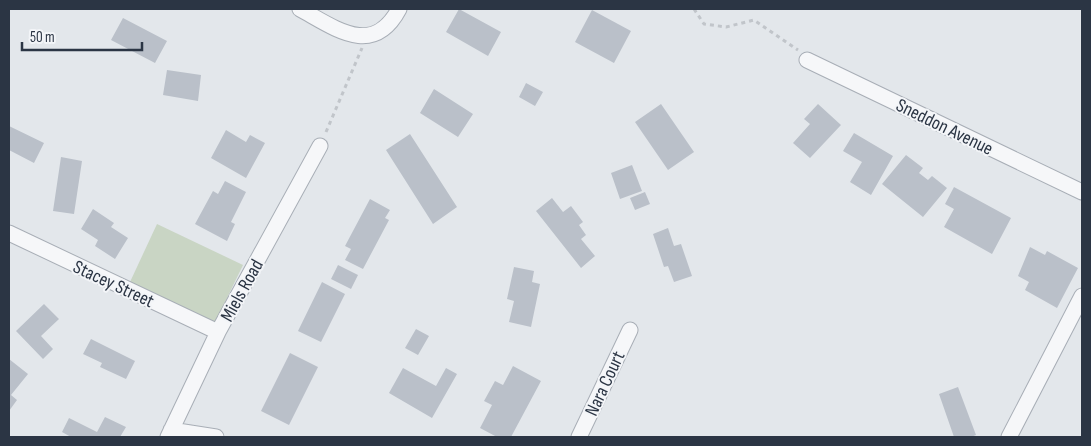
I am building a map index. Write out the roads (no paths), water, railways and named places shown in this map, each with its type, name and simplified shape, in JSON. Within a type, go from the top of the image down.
[{"type":"street","points":[[300,9],[348,35],[367,36],[391,24],[398,9]]},
{"type":"street","name":"Sneddon Avenue","points":[[807,60],[1082,192]]},
{"type":"street","name":"Miels Road","points":[[170,434],[218,332],[320,146]]},
{"type":"street","name":"Stacey Street","points":[[9,233],[218,332]]},
{"type":"street","points":[[1009,437],[1082,296]]},
{"type":"street","name":"Nara Court","points":[[579,437],[630,330]]},
{"type":"street","points":[[170,434],[216,437]]}]
